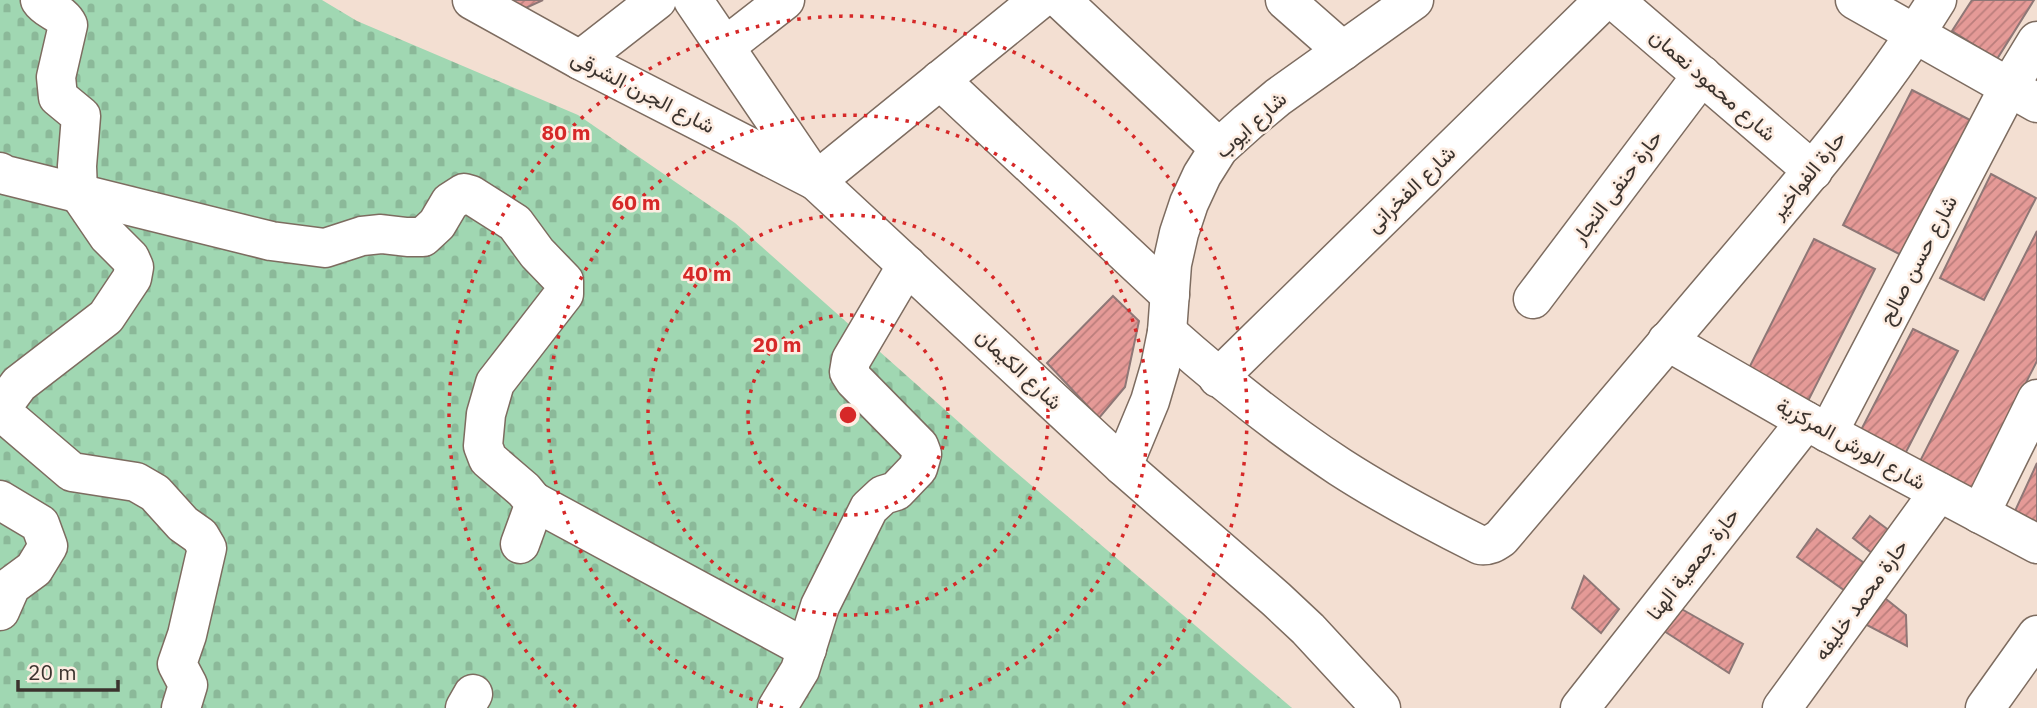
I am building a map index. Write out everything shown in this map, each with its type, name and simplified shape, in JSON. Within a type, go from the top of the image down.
[{"type":"street","points":[[40,0],[44,7],[65,19],[68,25],[56,77],[58,97],[81,116],[78,192],[108,236],[130,258],[134,267],[132,278],[106,317],[19,384],[5,403],[5,413],[72,472],[136,482],[155,493],[183,524],[200,536],[207,548],[187,635],[177,664],[188,685],[181,708]]},
{"type":"street","name":"شارع الجرن الشرقى","points":[[472,0],[580,60],[816,181]]},
{"type":"street","points":[[580,60],[657,0]]},
{"type":"street","name":"شارع الكيمان","points":[[693,0],[816,181],[1123,466],[1276,599],[1308,629],[1381,708]]},
{"type":"street","points":[[726,46],[785,0]]},
{"type":"street","points":[[816,181],[1039,0]]},
{"type":"street","points":[[1061,0],[1219,148]]},
{"type":"street","points":[[1285,0],[1343,51]]},
{"type":"street","name":"شارع ايوب","points":[[1123,466],[1150,401],[1167,332],[1172,264],[1182,223],[1202,175],[1219,148],[1279,97],[1414,0]]},
{"type":"street","name":"شارع الفخرانى","points":[[1218,378],[1604,0]]},
{"type":"street","name":"شارع محمود نعمان","points":[[1614,0],[1812,171]]},
{"type":"street","points":[[1855,0],[2023,95]]},
{"type":"street","name":"حارة الفواخير","points":[[1218,378],[1341,467],[1406,507],[1480,545],[1488,545],[1501,538],[1812,171],[1916,34],[1937,0]]},
{"type":"street","name":"شارع حسن صالح","points":[[1817,426],[2023,95],[2037,41]]},
{"type":"street","name":"حارة حنفى النجار","points":[[1533,299],[1702,75]]},
{"type":"street","points":[[940,80],[1170,295]]},
{"type":"street","points":[[0,172],[271,241],[326,248],[362,236],[380,234],[423,237],[437,224],[450,202],[464,193],[471,195],[515,223],[537,253],[564,281],[564,294],[495,383],[486,414],[482,446],[488,459],[533,501],[807,649]]},
{"type":"street","points":[[777,708],[800,670],[820,606],[869,508],[883,495],[896,491],[918,468],[922,454],[919,446],[849,372],[851,360],[907,265]]},
{"type":"street","points":[[1167,332],[1218,378]]},
{"type":"street","name":"شارع الورش المركزية","points":[[1667,341],[1817,426],[2037,544]]},
{"type":"street","points":[[1980,514],[2037,399]]},
{"type":"street","name":"حارة جمعية الهنا","points":[[1580,708],[1817,426]]},
{"type":"street","name":"حارة محمد خليفه","points":[[1782,708],[1939,492]]},
{"type":"street","points":[[0,500],[40,524],[48,546],[34,569],[11,586],[0,611]]},
{"type":"street","points":[[520,544],[532,512],[533,501]]},
{"type":"street","points":[[1984,708],[2037,635]]},
{"type":"green space","points":[[0,0],[322,0],[357,21],[578,115],[735,223],[997,456],[1292,708],[0,708]]},
{"type":"building","points":[[510,0],[543,0],[517,12]]},
{"type":"building","points":[[1972,0],[2034,0],[1997,59],[1952,31]]},
{"type":"building","points":[[1912,90],[1972,121],[1903,256],[1843,225]]},
{"type":"building","points":[[1991,174],[2036,198],[1984,300],[1940,278]]},
{"type":"building","points":[[2037,231],[2037,361],[1967,499],[1914,473]]},
{"type":"building","points":[[1814,239],[1875,269],[1806,405],[1746,374]]},
{"type":"building","points":[[1113,296],[1139,321],[1125,387],[1099,418],[1047,363]]},
{"type":"building","points":[[1913,329],[1958,351],[1905,454],[1860,432]]},
{"type":"building","points":[[2037,463],[2037,523],[2015,511]]},
{"type":"building","points":[[1870,516],[1899,538],[1882,561],[1853,538]]},
{"type":"building","points":[[1817,529],[1871,568],[1851,595],[1797,557]]},
{"type":"building","points":[[1584,576],[1619,609],[1601,633],[1572,608]]},
{"type":"building","points":[[1881,595],[1906,615],[1907,646],[1861,622]]},
{"type":"building","points":[[1678,607],[1743,644],[1729,673],[1664,631]]}]
